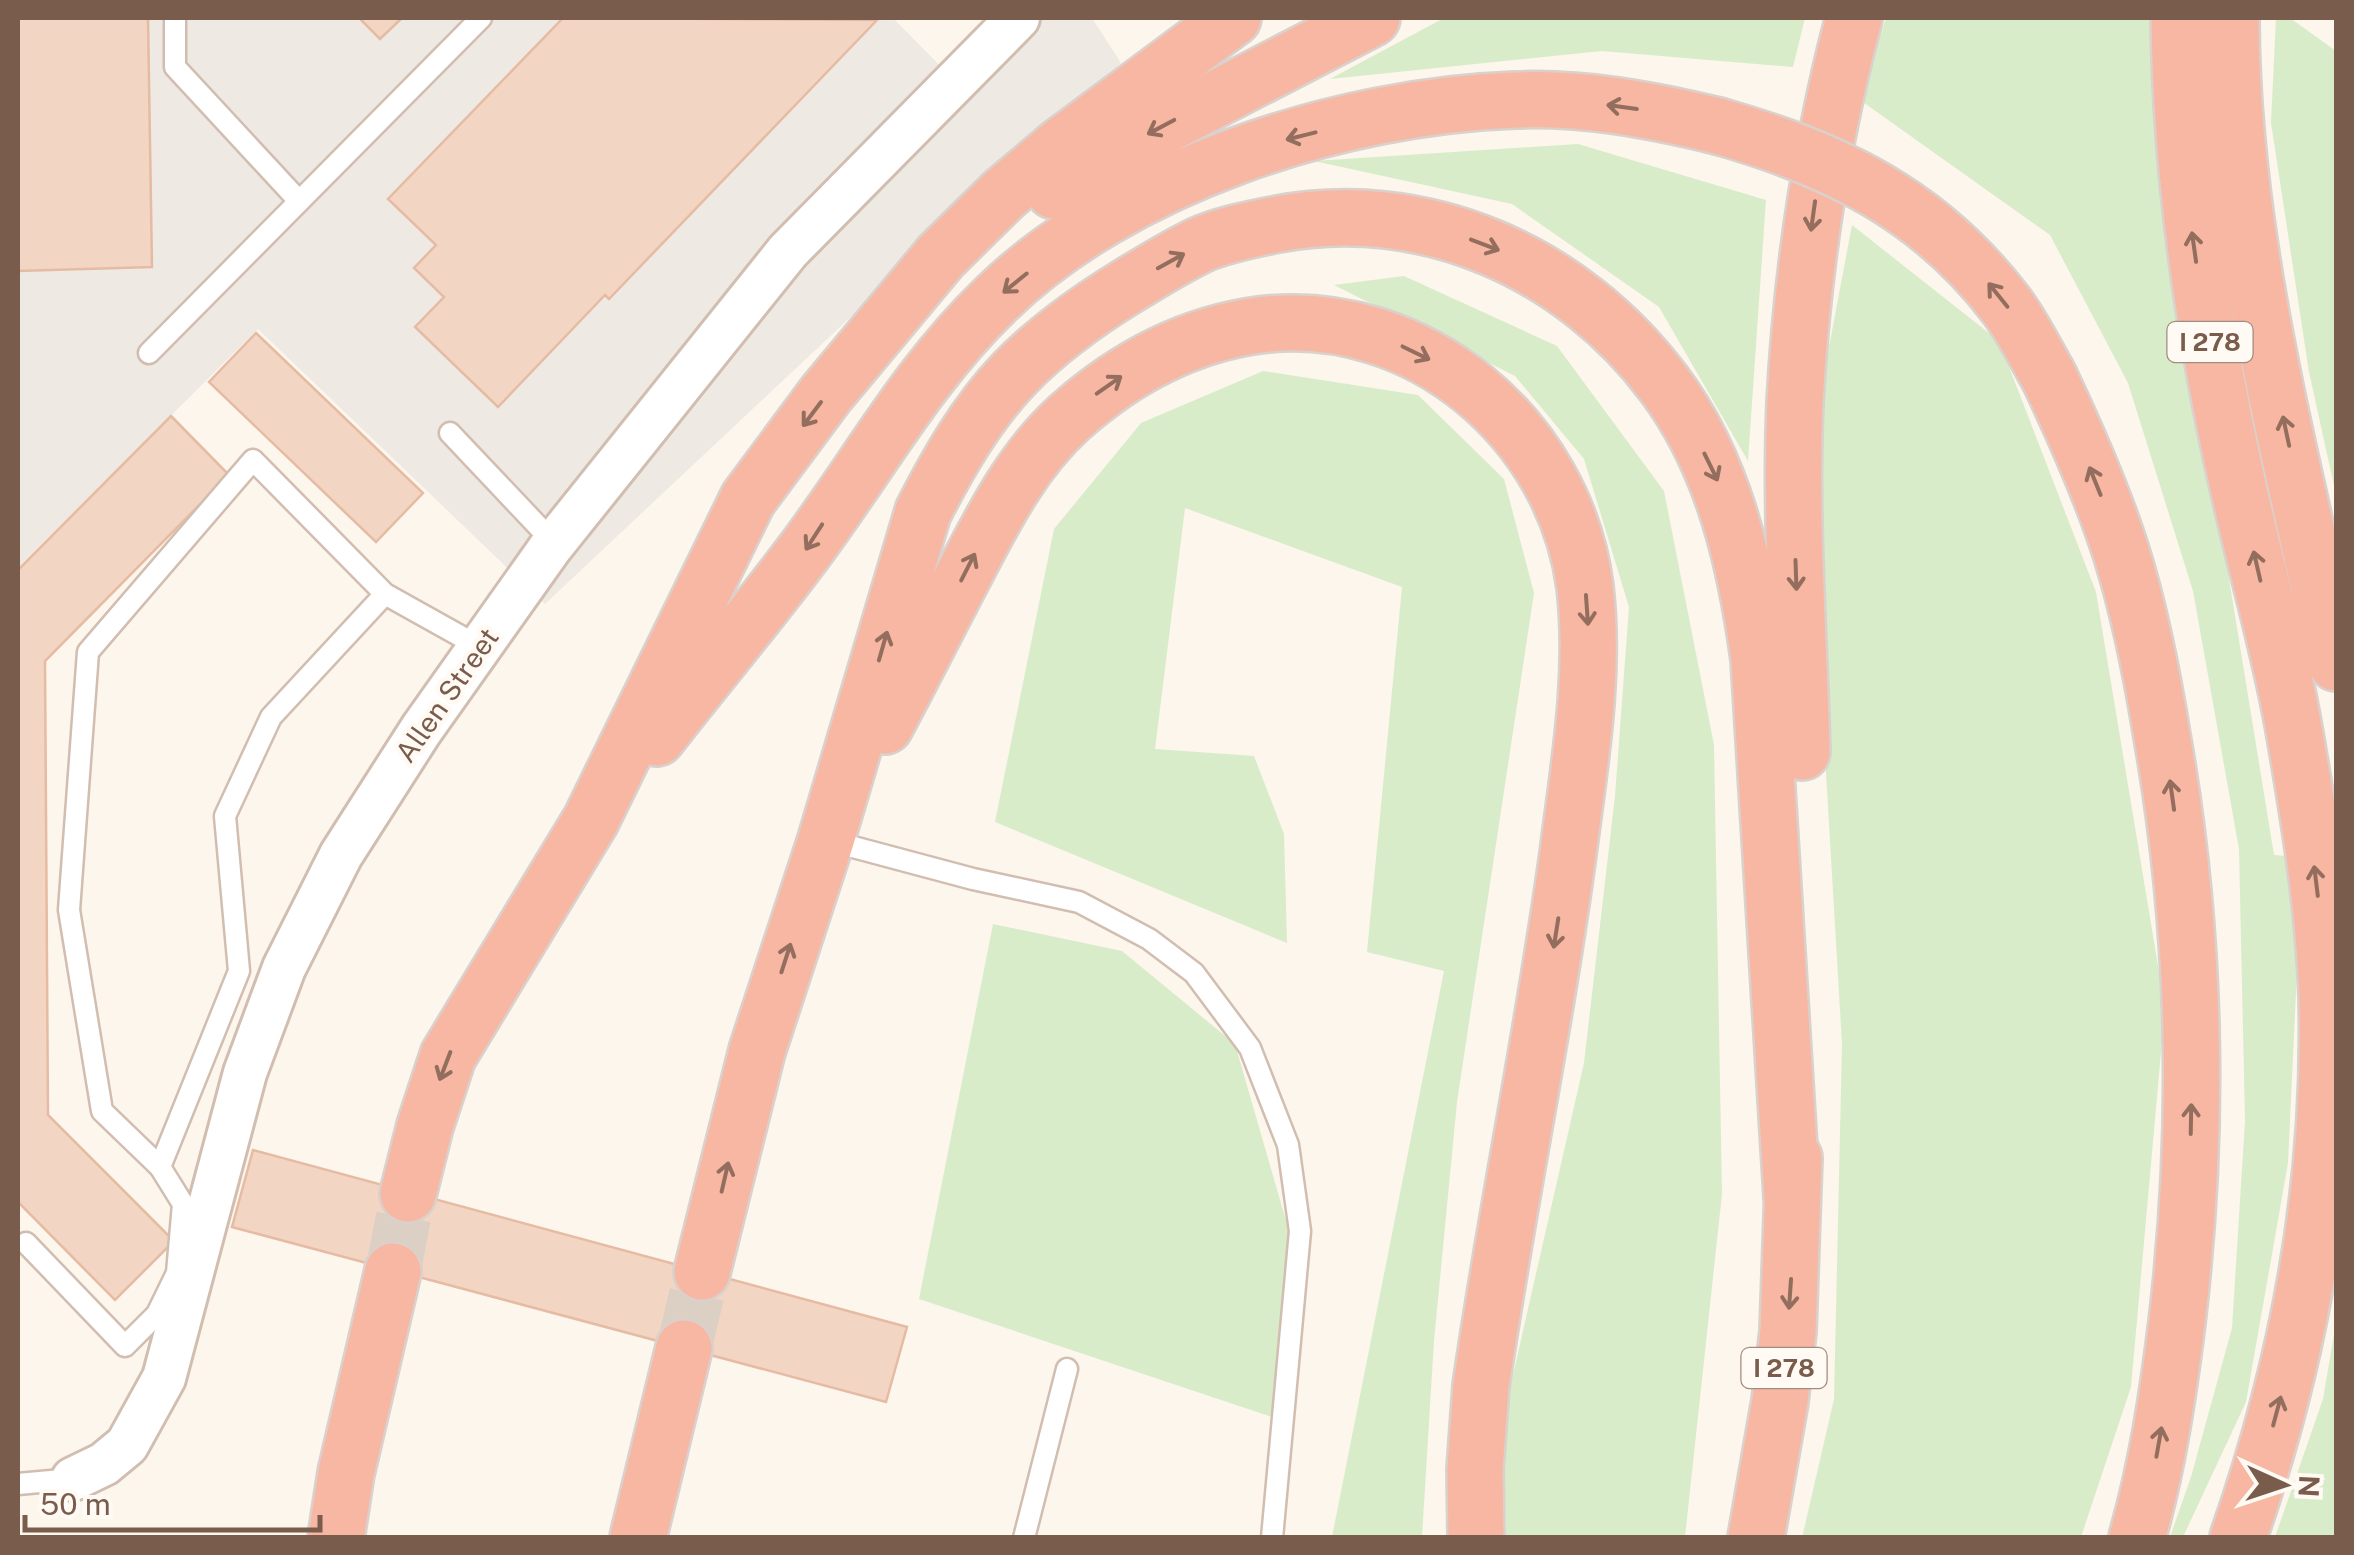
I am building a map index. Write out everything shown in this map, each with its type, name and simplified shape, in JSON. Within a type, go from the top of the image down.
[{"type":"highway","points":[[408,1194],[448,1056],[592,820],[748,499],[941,256],[1004,194],[1106,109],[1233,18]]},
{"type":"highway","points":[[873,338],[994,235],[1079,172],[1372,18]]},
{"type":"highway","name":"I 278","points":[[1756,1538],[1778,1418],[1788,1331],[1804,823],[1795,405],[1814,207],[1854,18]]},
{"type":"highway","name":"I 278","points":[[2179,18],[2182,130],[2193,246],[2237,482],[2294,732],[2316,875],[2327,996],[2325,1115],[2313,1244],[2288,1370],[2238,1538]]},
{"type":"highway","points":[[2231,18],[2235,122],[2256,276],[2336,664]]},
{"type":"highway","points":[[592,820],[804,551],[895,417],[954,343],[996,298],[1094,224],[1227,158],[1287,139],[1408,111],[1517,100],[1575,102],[1670,115],[1815,157],[1863,180],[1944,236],[2009,308],[2049,377],[2099,491],[2138,612],[2168,765],[2182,883],[2191,1022],[2189,1191],[2172,1362],[2159,1446],[2137,1538]]},
{"type":"highway","points":[[702,1272],[762,1036],[826,840],[922,512],[972,426],[1013,375],[1050,340],[1154,270],[1202,244],[1247,230],[1347,217],[1399,221],[1454,233],[1486,244],[1550,276],[1628,342],[1665,385],[1695,434],[1722,491],[1752,604],[1760,659],[1792,1196]]},
{"type":"highway","points":[[826,840],[982,540],[1037,450],[1096,395],[1135,368],[1173,348],[1233,330],[1262,325],[1326,325],[1376,336],[1425,356],[1457,374],[1512,423],[1536,455],[1569,520],[1584,583],[1588,654],[1563,888],[1480,1386],[1476,1538]]},
{"type":"highway","points":[[336,1538],[346,1473],[393,1271]]},
{"type":"highway","points":[[638,1538],[684,1348]]},
{"type":"street","name":"Allen Street","points":[[73,1479],[104,1464],[127,1445],[164,1378],[245,1073],[284,968],[342,855],[421,730],[554,543],[788,252],[1018,18]]},
{"type":"lane","points":[[176,18],[175,68],[299,202]]},
{"type":"lane","points":[[149,352],[481,18]]},
{"type":"lane","points":[[450,433],[554,543]]},
{"type":"lane","points":[[26,1244],[126,1346],[157,1314],[177,1273],[183,1204],[160,1168],[102,1112],[69,910],[88,652],[253,460],[385,594],[480,647]]},
{"type":"lane","points":[[160,1168],[239,971],[225,816],[271,717],[385,594]]},
{"type":"lane","points":[[826,840],[1079,902],[1149,939],[1194,973],[1250,1048],[1288,1144],[1300,1231],[1272,1538]]},
{"type":"lane","points":[[1024,1538],[1067,1369]]},
{"type":"lane","points":[[18,1484],[73,1479]]},
{"type":"shaded area","points":[[18,18],[893,18],[956,82],[1022,18],[1092,18],[1121,63],[545,604],[258,329],[18,568]]},
{"type":"green space","points":[[1444,18],[1805,18],[1793,67],[1602,51],[1330,79]]},
{"type":"green space","points":[[1886,18],[2164,18],[2190,339],[2274,855],[2286,856],[2298,950],[2288,1163],[2246,1402],[2183,1537],[2170,1537],[2191,1477],[2232,1328],[2245,1121],[2239,849],[2193,591],[2128,383],[2050,235],[1860,100]]},
{"type":"green space","points":[[2276,18],[2290,18],[2336,51],[2336,495],[2309,372],[2271,123]]},
{"type":"green space","points":[[1578,144],[1766,200],[1748,461],[1659,307],[1512,204],[1314,161]]},
{"type":"green space","points":[[1852,225],[1999,341],[2096,592],[2165,1008],[2131,1387],[2081,1537],[1802,1538],[1834,1399],[1842,1044],[1821,688],[1822,384]]},
{"type":"green space","points":[[1404,276],[1557,346],[1664,491],[1714,745],[1722,1194],[1685,1537],[1506,1537],[1502,1423],[1584,1063],[1615,796],[1629,607],[1584,459],[1515,376],[1334,285]]},
{"type":"green space","points":[[1263,371],[1418,395],[1504,479],[1534,593],[1457,1102],[1434,1341],[1422,1537],[1332,1537],[1444,971],[1367,952],[1402,587],[1185,508],[1155,749],[1254,756],[1284,834],[1287,943],[995,822],[1054,529],[1141,423]]},
{"type":"green space","points":[[993,924],[1122,951],[1235,1044],[1289,1231],[1272,1417],[919,1299]]},
{"type":"green space","points":[[2336,1322],[2336,1537],[2275,1537],[2323,1399]]},
{"type":"building","points":[[18,18],[148,18],[152,267],[18,271]]},
{"type":"building","points":[[359,18],[402,18],[380,39]]},
{"type":"building","points":[[563,18],[877,20],[609,299],[605,295],[498,407],[415,327],[444,297],[414,268],[436,245],[388,199]]},
{"type":"building","points":[[256,333],[423,493],[376,542],[209,382]]},
{"type":"building","points":[[171,416],[229,475],[45,661],[48,1115],[174,1241],[115,1300],[18,1202],[18,570]]},
{"type":"building","points":[[253,1150],[907,1327],[886,1402],[232,1227]]},
{"type":"tunnel","points":[[393,1271],[408,1194]]},
{"type":"tunnel","points":[[684,1348],[702,1272]]}]
